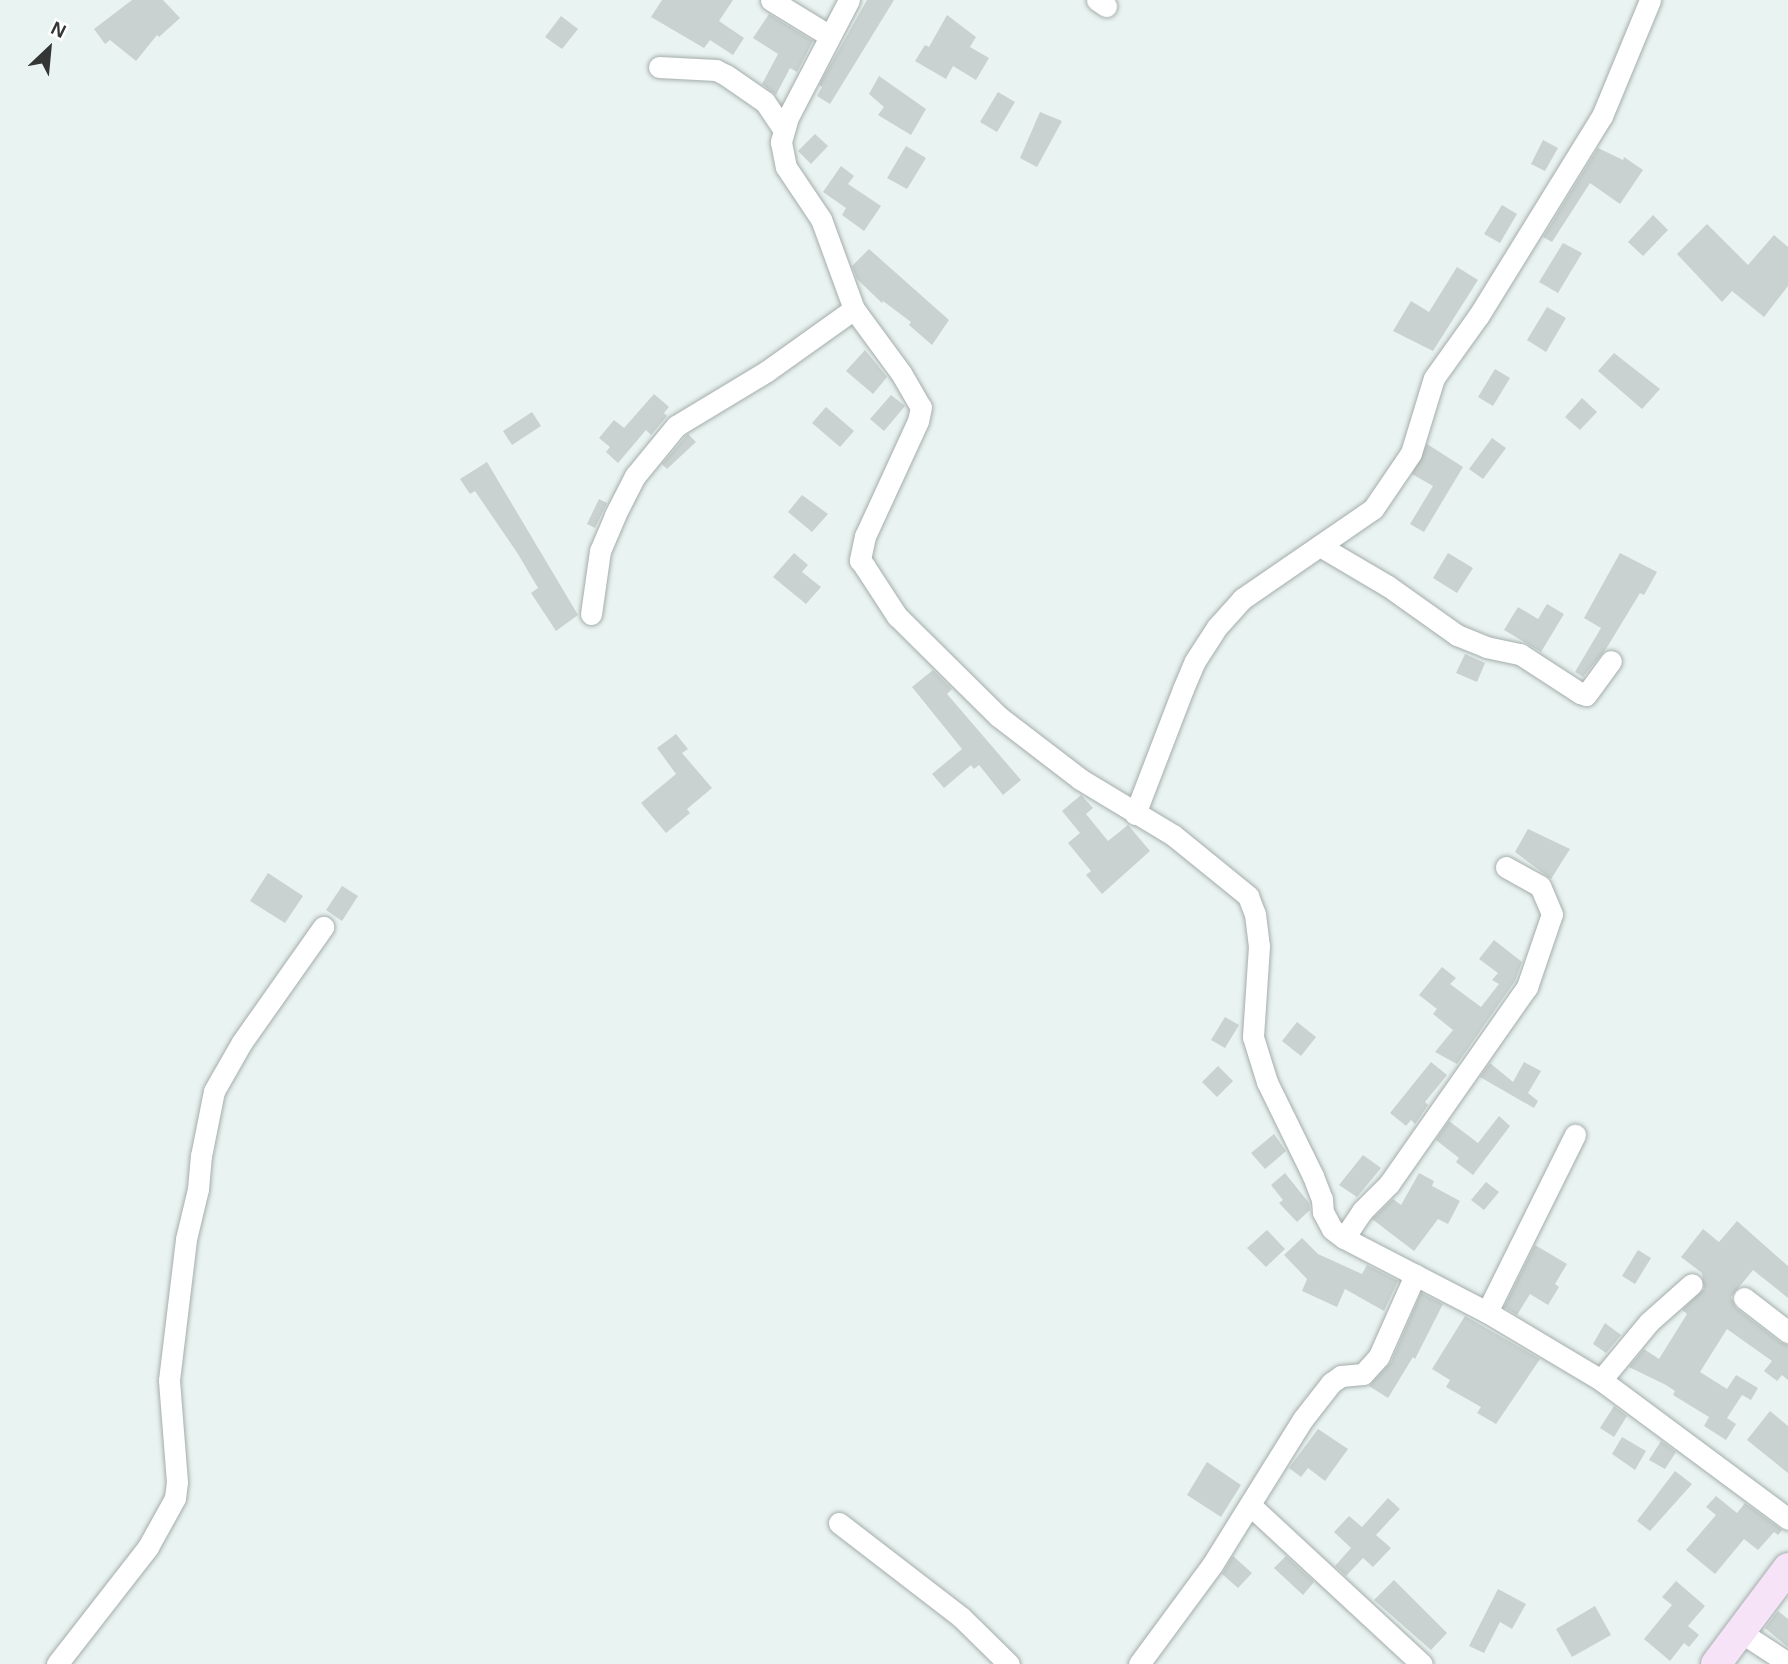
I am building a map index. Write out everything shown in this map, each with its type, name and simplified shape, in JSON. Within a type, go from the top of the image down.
[{"type":"main road","points":[[1716,1664],[1786,1574]]},
{"type":"street","points":[[771,0],[830,36]]},
{"type":"street","points":[[849,0],[783,129],[781,142],[786,167],[821,219],[854,309],[901,373],[921,411],[865,536],[860,559],[897,616],[998,716],[1080,779],[1173,835],[1248,896],[1255,915],[1259,946],[1252,1037],[1267,1082],[1313,1176],[1322,1199],[1323,1212],[1332,1229],[1344,1238],[1487,1312],[1601,1380],[1788,1519]]},
{"type":"street","points":[[1135,814],[1195,661],[1217,626],[1242,599],[1373,509],[1411,453],[1434,378],[1479,315],[1602,116],[1650,0]]},
{"type":"street","points":[[659,67],[716,70],[726,75],[765,102],[783,129]]},
{"type":"street","points":[[591,614],[600,551],[615,515],[635,476],[676,426],[767,371],[854,309]]},
{"type":"street","points":[[1320,546],[1388,586],[1458,635],[1486,647],[1520,654],[1580,694],[1586,695],[1611,661]]},
{"type":"street","points":[[1344,1238],[1363,1211],[1389,1184],[1527,987],[1552,914],[1540,886],[1506,867]]},
{"type":"street","points":[[57,1664],[148,1547],[175,1498],[177,1482],[169,1380],[186,1239],[198,1189],[201,1156],[214,1091],[242,1042],[323,927]]},
{"type":"street","points":[[1487,1312],[1575,1135]]},
{"type":"street","points":[[1139,1664],[1198,1584],[1303,1419],[1331,1383],[1341,1376],[1363,1374],[1379,1356],[1415,1275]]},
{"type":"street","points":[[1601,1380],[1648,1322],[1692,1283]]},
{"type":"street","points":[[1744,1298],[1788,1332]]},
{"type":"street","points":[[1250,1505],[1422,1664]]},
{"type":"street","points":[[839,1523],[961,1617],[1009,1664]]},
{"type":"street","points":[[1742,1633],[1788,1663]]},
{"type":"building","points":[[132,0],[163,0],[180,18],[159,37],[157,35],[136,61],[110,40],[105,44],[94,29]]},
{"type":"building","points":[[662,0],[733,0],[719,21],[744,38],[733,55],[710,40],[704,48],[651,17]]},
{"type":"building","points":[[867,0],[894,0],[830,104],[817,96],[822,87],[819,85]]},
{"type":"building","points":[[769,14],[813,41],[797,72],[790,68],[776,95],[762,84],[778,54],[753,38]]},
{"type":"building","points":[[947,15],[976,37],[970,47],[989,58],[976,80],[953,66],[946,79],[915,61],[925,45],[929,47]]},
{"type":"building","points":[[561,16],[578,29],[562,49],[545,37]]},
{"type":"building","points":[[879,76],[926,109],[911,135],[878,115],[884,107],[869,94]]},
{"type":"building","points":[[998,92],[1015,102],[997,132],[980,122]]},
{"type":"building","points":[[1040,112],[1062,121],[1037,167],[1020,158]]},
{"type":"building","points":[[815,134],[828,146],[811,164],[798,151]]},
{"type":"building","points":[[1543,140],[1558,148],[1545,171],[1531,164]]},
{"type":"building","points":[[906,146],[926,158],[907,189],[887,178]]},
{"type":"building","points":[[1598,148],[1623,160],[1624,157],[1643,170],[1620,204],[1590,183],[1552,242],[1543,237]]},
{"type":"building","points":[[841,166],[854,176],[848,184],[881,206],[864,231],[842,215],[846,208],[823,192]]},
{"type":"building","points":[[1502,205],[1517,214],[1500,243],[1484,234]]},
{"type":"building","points":[[1653,215],[1668,230],[1643,256],[1628,242]]},
{"type":"building","points":[[1707,224],[1748,265],[1774,235],[1788,247],[1788,286],[1764,317],[1732,291],[1722,302],[1677,254]]},
{"type":"building","points":[[1563,243],[1582,253],[1558,293],[1539,282]]},
{"type":"building","points":[[869,249],[949,320],[932,345],[909,325],[911,322],[883,301],[882,303],[857,279],[852,266]]},
{"type":"building","points":[[1457,267],[1478,280],[1433,351],[1393,331],[1411,301],[1429,312]]},
{"type":"building","points":[[1547,307],[1566,318],[1546,352],[1527,340]]},
{"type":"building","points":[[865,350],[887,377],[873,394],[846,371]]},
{"type":"building","points":[[1614,353],[1660,389],[1642,409],[1598,371]]},
{"type":"building","points":[[1495,369],[1510,378],[1493,406],[1478,397]]},
{"type":"building","points":[[654,394],[669,407],[664,413],[667,416],[651,435],[646,430],[618,463],[606,452],[610,447],[599,438],[614,420],[624,428]]},
{"type":"building","points":[[891,395],[905,406],[884,431],[870,419]]},
{"type":"building","points":[[1582,398],[1597,412],[1580,430],[1565,417]]},
{"type":"building","points":[[826,407],[854,431],[840,447],[812,423]]},
{"type":"building","points":[[532,412],[541,426],[512,445],[503,431]]},
{"type":"building","points":[[688,434],[696,442],[667,469],[662,464]]},
{"type":"building","points":[[1492,438],[1506,448],[1483,479],[1469,469]]},
{"type":"building","points":[[1427,444],[1463,467],[1424,532],[1410,524],[1433,486],[1412,474]]},
{"type":"building","points":[[487,462],[578,615],[556,631],[531,593],[538,588],[518,554],[475,491],[470,494],[460,479]]},
{"type":"building","points":[[802,495],[828,514],[812,532],[788,512]]},
{"type":"building","points":[[599,499],[607,503],[595,528],[587,524]]},
{"type":"building","points":[[794,553],[808,565],[802,572],[821,587],[806,604],[773,577]]},
{"type":"building","points":[[1448,553],[1473,568],[1457,593],[1433,578]]},
{"type":"building","points":[[1620,553],[1657,572],[1644,595],[1640,593],[1606,649],[1583,677],[1575,672],[1601,628],[1584,618]]},
{"type":"building","points":[[1547,604],[1564,614],[1541,652],[1504,630],[1518,607],[1538,619]]},
{"type":"building","points":[[1465,654],[1485,663],[1477,682],[1456,673]]},
{"type":"building","points":[[933,670],[952,689],[947,694],[1021,780],[1003,795],[979,765],[974,769],[971,765],[944,788],[932,774],[962,749],[912,687]]},
{"type":"building","points":[[676,734],[688,749],[682,753],[712,788],[687,809],[690,813],[666,833],[641,803],[676,774],[657,748]]},
{"type":"building","points":[[1081,795],[1093,808],[1086,814],[1108,841],[1128,825],[1150,851],[1102,894],[1086,875],[1091,871],[1068,843],[1080,833],[1062,811]]},
{"type":"building","points":[[1528,829],[1570,849],[1551,879],[1515,852]]},
{"type":"building","points":[[268,873],[303,896],[285,923],[250,901]]},
{"type":"building","points":[[342,886],[358,896],[342,921],[326,910]]},
{"type":"building","points":[[1494,940],[1522,962],[1515,981],[1457,1064],[1435,1052],[1453,1030],[1433,1014],[1437,1009],[1419,995],[1442,967],[1456,978],[1450,984],[1481,1007],[1499,984],[1492,980],[1498,973],[1479,959]]},
{"type":"building","points":[[1225,1017],[1239,1025],[1225,1048],[1211,1040]]},
{"type":"building","points":[[1297,1022],[1316,1037],[1301,1056],[1282,1041]]},
{"type":"building","points":[[1431,1062],[1447,1075],[1425,1102],[1428,1105],[1415,1124],[1411,1120],[1406,1126],[1390,1113]]},
{"type":"building","points":[[1524,1062],[1541,1071],[1528,1093],[1538,1101],[1534,1108],[1480,1077],[1490,1063],[1513,1082]]},
{"type":"building","points":[[1218,1066],[1233,1081],[1217,1097],[1202,1082]]},
{"type":"building","points":[[1499,1116],[1510,1126],[1473,1175],[1456,1162],[1459,1158],[1436,1140],[1449,1121],[1478,1143]]},
{"type":"building","points":[[1274,1134],[1286,1151],[1265,1169],[1251,1153]]},
{"type":"building","points":[[1363,1155],[1381,1168],[1357,1197],[1339,1185]]},
{"type":"building","points":[[1285,1173],[1309,1203],[1310,1210],[1297,1222],[1279,1203],[1283,1200],[1271,1185]]},
{"type":"building","points":[[1419,1173],[1434,1181],[1432,1186],[1460,1201],[1448,1224],[1438,1219],[1414,1251],[1372,1219],[1393,1199],[1401,1205]]},
{"type":"building","points":[[1486,1182],[1499,1192],[1484,1210],[1471,1200]]},
{"type":"building","points":[[1737,1221],[1788,1266],[1788,1298],[1753,1270],[1731,1297],[1736,1308],[1780,1342],[1788,1345],[1788,1380],[1782,1375],[1777,1381],[1764,1371],[1772,1361],[1727,1329],[1700,1372],[1727,1389],[1736,1375],[1758,1388],[1751,1400],[1742,1395],[1727,1418],[1736,1424],[1726,1440],[1704,1426],[1709,1417],[1673,1395],[1675,1391],[1629,1367],[1644,1349],[1659,1359],[1687,1314],[1682,1310],[1704,1289],[1702,1273],[1681,1257],[1703,1229],[1719,1242]]},
{"type":"building","points":[[1267,1230],[1285,1249],[1266,1267],[1247,1248]]},
{"type":"building","points":[[1302,1238],[1318,1254],[1362,1274],[1367,1265],[1398,1281],[1384,1311],[1345,1289],[1337,1307],[1302,1291],[1307,1279],[1284,1255]]},
{"type":"building","points":[[1535,1245],[1567,1264],[1555,1284],[1559,1287],[1548,1305],[1530,1294],[1517,1315],[1504,1307]]},
{"type":"building","points":[[1638,1250],[1651,1258],[1635,1284],[1622,1276]]},
{"type":"building","points":[[1421,1293],[1443,1304],[1415,1359],[1413,1357],[1388,1398],[1369,1386],[1391,1362]]},
{"type":"building","points":[[1465,1316],[1540,1359],[1496,1424],[1477,1413],[1481,1407],[1446,1387],[1450,1380],[1432,1369]]},
{"type":"building","points":[[1605,1323],[1621,1335],[1606,1353],[1593,1344]]},
{"type":"building","points":[[1614,1406],[1627,1416],[1614,1437],[1600,1428]]},
{"type":"building","points":[[1770,1411],[1788,1426],[1788,1473],[1747,1440]]},
{"type":"building","points":[[1318,1429],[1348,1449],[1325,1481],[1308,1468],[1301,1477],[1289,1468]]},
{"type":"building","points":[[1622,1437],[1646,1451],[1635,1470],[1612,1454]]},
{"type":"building","points":[[1661,1441],[1676,1452],[1665,1469],[1649,1460]]},
{"type":"building","points":[[1207,1462],[1241,1485],[1221,1517],[1187,1495]]},
{"type":"building","points":[[1675,1471],[1692,1484],[1650,1531],[1637,1521]]},
{"type":"building","points":[[1716,1496],[1737,1513],[1745,1503],[1782,1530],[1778,1535],[1774,1532],[1758,1550],[1744,1539],[1715,1574],[1686,1550],[1716,1515],[1706,1507]]},
{"type":"building","points":[[1388,1498],[1400,1509],[1376,1535],[1391,1548],[1373,1567],[1363,1558],[1346,1576],[1335,1566],[1351,1548],[1334,1532],[1349,1516],[1362,1527]]},
{"type":"building","points":[[1233,1556],[1252,1573],[1238,1588],[1222,1574]]},
{"type":"building","points":[[1286,1556],[1314,1582],[1303,1595],[1274,1568]]},
{"type":"building","points":[[1394,1580],[1447,1633],[1431,1650],[1374,1600]]},
{"type":"building","points":[[1676,1581],[1705,1606],[1688,1626],[1699,1635],[1689,1647],[1684,1643],[1670,1661],[1644,1639],[1672,1605],[1662,1597]]},
{"type":"building","points":[[1498,1589],[1526,1604],[1512,1629],[1500,1622],[1484,1653],[1469,1646]]},
{"type":"building","points":[[1595,1606],[1611,1635],[1572,1657],[1556,1629]]},
{"type":"building","points":[[1778,1611],[1788,1619],[1788,1647],[1765,1628]]}]
